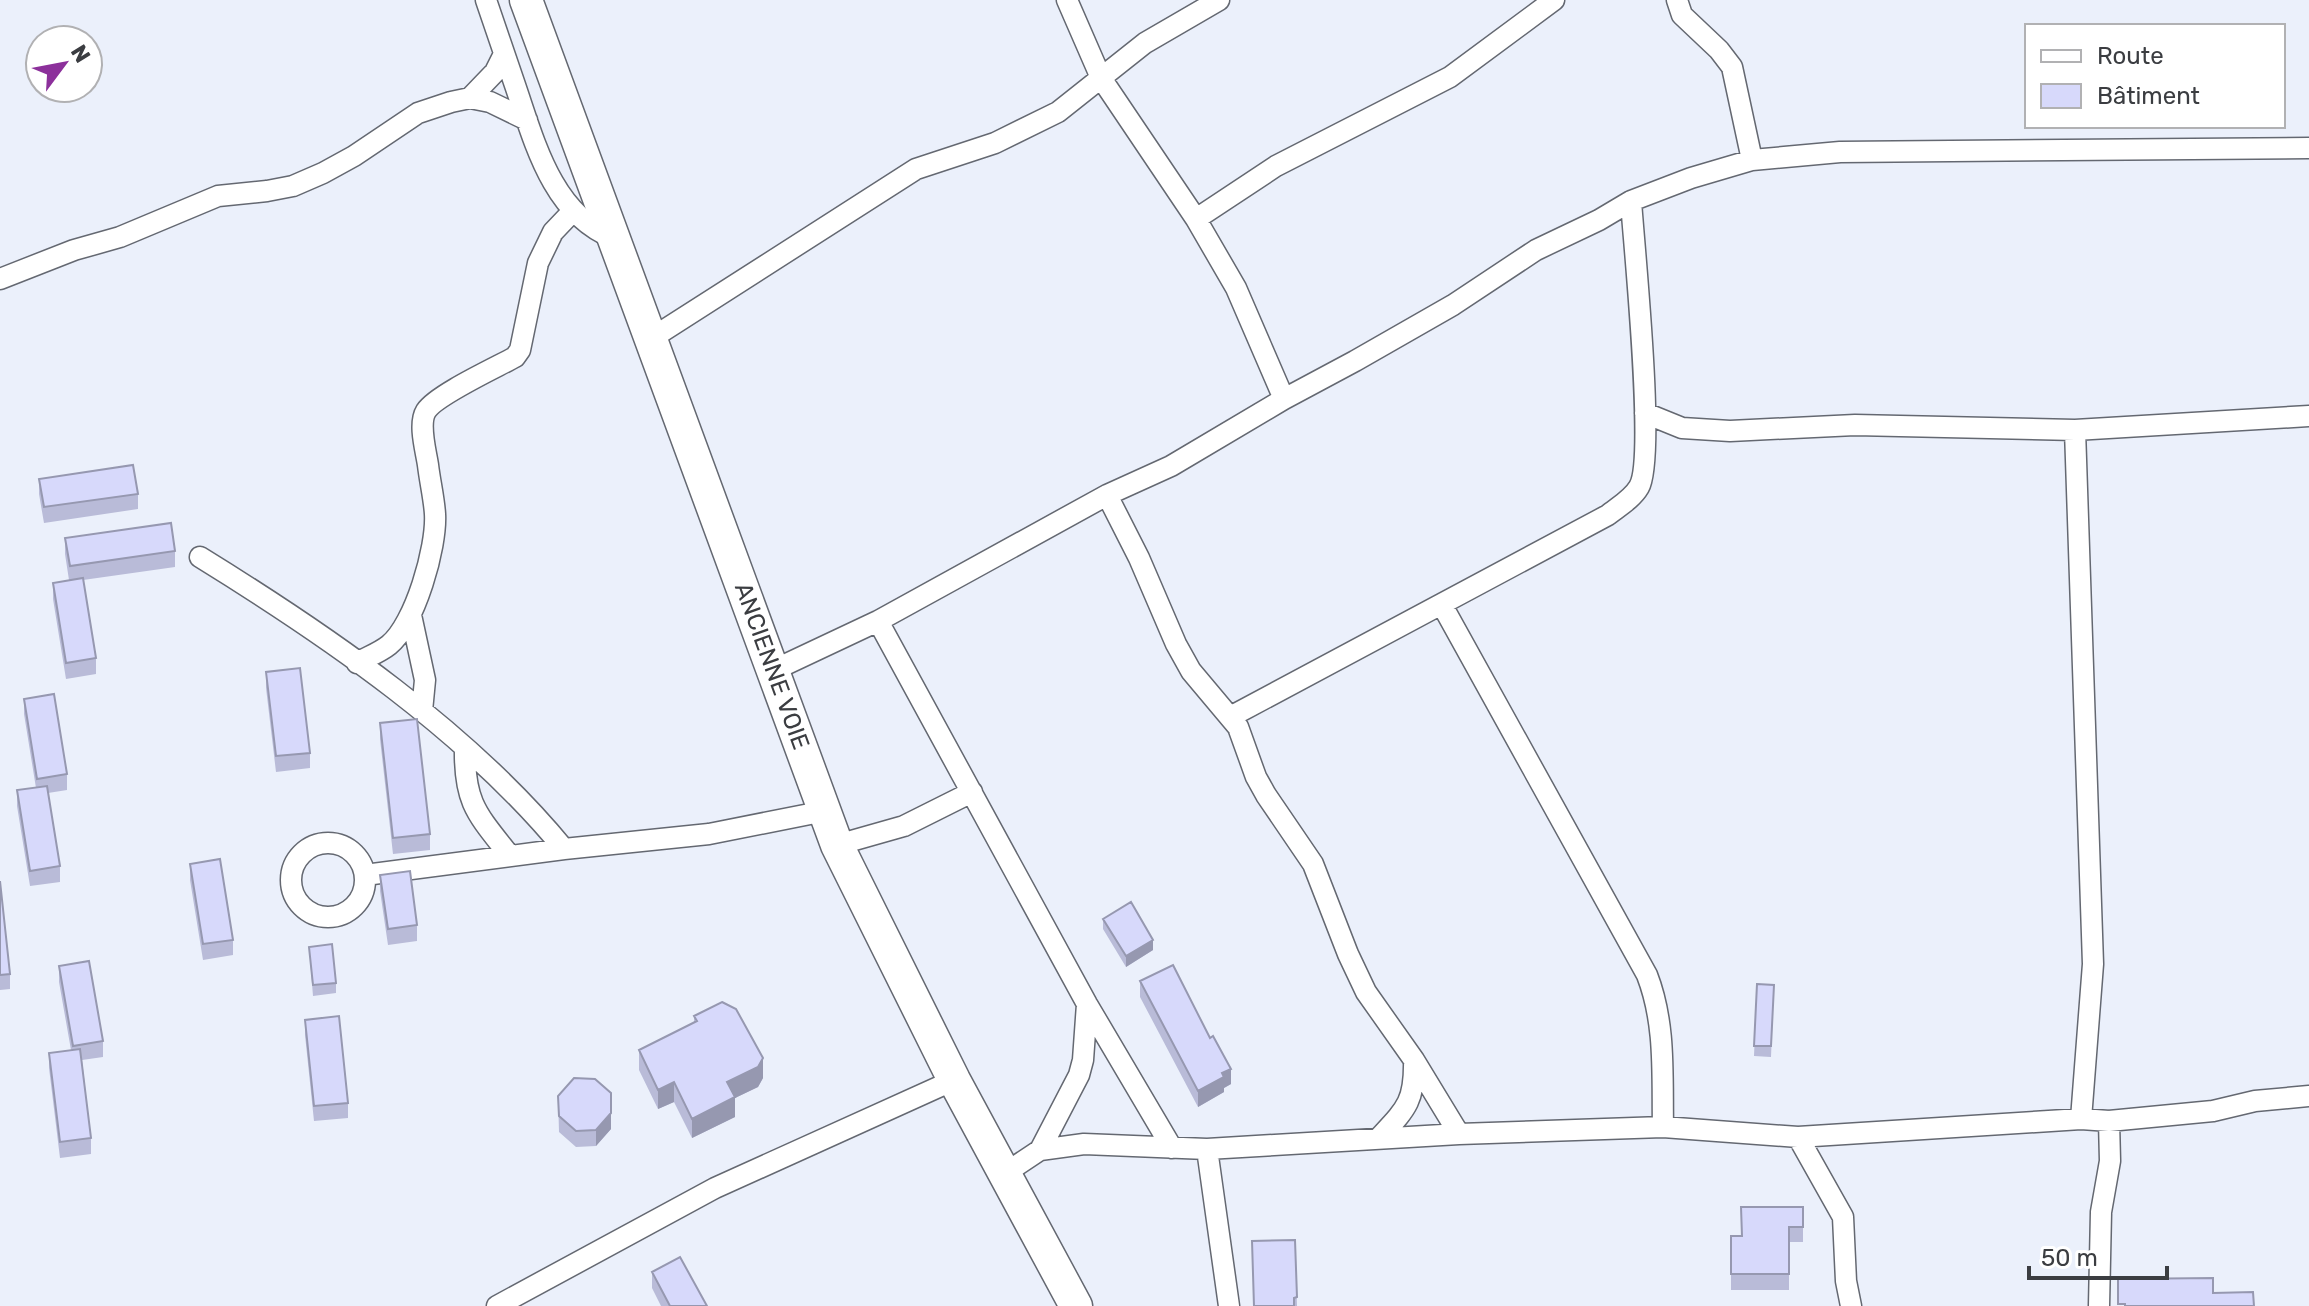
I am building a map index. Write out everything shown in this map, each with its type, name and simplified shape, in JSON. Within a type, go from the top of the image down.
[{"type":"main road","name":"ANCIENNE VOIE","points":[[526,0],[837,845],[954,1080],[1076,1306]]},
{"type":"street","points":[[486,0],[543,164],[573,211],[588,225],[613,238]]},
{"type":"street","points":[[1067,0],[1101,78],[1196,219],[1236,288],[1284,399]]},
{"type":"street","points":[[652,338],[916,169],[995,143],[1058,112],[1145,43],[1219,0]]},
{"type":"street","points":[[1196,219],[1276,166],[1450,77],[1554,0]]},
{"type":"street","points":[[1677,0],[1682,15],[1719,50],[1732,67],[1752,160]]},
{"type":"street","points":[[470,98],[495,72],[504,54]]},
{"type":"street","points":[[0,279],[74,250],[120,237],[218,196],[293,186],[354,156],[418,113],[470,98],[490,102],[527,120]]},
{"type":"street","points":[[774,670],[878,621],[1107,495],[1171,466],[1453,305],[1536,250],[1631,201],[1691,178],[1752,160],[1840,152],[2309,148]]},
{"type":"street","points":[[1230,717],[1608,515],[1640,486],[1645,468],[1645,413],[1631,201]]},
{"type":"street","points":[[357,663],[387,647],[411,615],[426,571],[434,527],[424,444],[426,411],[441,398],[515,357],[520,350],[538,263],[553,232],[573,211]]},
{"type":"street","points":[[1645,413],[1682,428],[1730,431],[1855,425],[2075,430],[2309,416]]},
{"type":"street","points":[[2075,430],[2093,964],[2081,1119]]},
{"type":"street","points":[[1107,495],[1191,671],[1238,727],[1256,777],[1313,864],[1366,992],[1414,1060],[1459,1134]]},
{"type":"street","points":[[200,557],[290,612],[422,711],[534,812],[564,849]]},
{"type":"street","points":[[1442,605],[1647,975],[1660,1019],[1663,1127]]},
{"type":"street","points":[[411,615],[425,680],[422,711]]},
{"type":"street","points":[[878,621],[1087,1004],[1172,1148]]},
{"type":"street","points":[[465,748],[465,778],[471,803],[510,856]]},
{"type":"street","points":[[837,845],[904,826],[972,792]]},
{"type":"street","points":[[365,875],[709,834],[825,811]]},
{"type":"street","points":[[1040,1150],[1079,1075],[1087,1004]]},
{"type":"street","points":[[1378,1139],[1411,1098],[1414,1060]]},
{"type":"street","points":[[497,1306],[715,1188],[954,1080]]},
{"type":"street","points":[[1004,1174],[1040,1150],[1084,1144],[1207,1149],[1459,1134],[1663,1127],[1798,1137],[2081,1119],[2109,1121],[2213,1111],[2255,1101],[2309,1096]]},
{"type":"street","points":[[2099,1306],[2101,1212],[2110,1161],[2109,1121]]},
{"type":"street","points":[[1798,1137],[1843,1217],[1846,1281],[1851,1306]]},
{"type":"street","points":[[1207,1149],[1229,1306]]},
{"type":"building","points":[[133,465],[138,494],[44,507],[39,479]]},
{"type":"building","points":[[171,523],[175,551],[70,566],[65,538]]},
{"type":"building","points":[[83,578],[96,658],[66,663],[53,583]]},
{"type":"building","points":[[300,668],[310,753],[276,756],[266,672]]},
{"type":"building","points":[[54,694],[67,774],[37,779],[24,699]]},
{"type":"building","points":[[417,719],[430,834],[393,838],[380,723]]},
{"type":"building","points":[[47,786],[60,866],[30,871],[17,790]]},
{"type":"building","points":[[220,859],[233,940],[203,944],[190,864]]},
{"type":"building","points":[[410,871],[417,925],[388,929],[380,875]]},
{"type":"building","points":[[0,881],[10,974],[0,975]]},
{"type":"building","points":[[1131,902],[1153,940],[1126,956],[1103,919]]},
{"type":"building","points":[[332,944],[336,983],[313,985],[309,947]]},
{"type":"building","points":[[89,961],[103,1041],[73,1046],[59,966]]},
{"type":"building","points":[[1173,965],[1210,1038],[1213,1036],[1231,1069],[1222,1073],[1224,1077],[1198,1091],[1140,981]]},
{"type":"building","points":[[1757,984],[1774,985],[1771,1046],[1754,1046]]},
{"type":"building","points":[[722,1002],[736,1009],[763,1058],[758,1067],[727,1082],[735,1097],[692,1119],[674,1082],[658,1090],[639,1050],[697,1021],[694,1016]]},
{"type":"building","points":[[339,1016],[348,1103],[314,1106],[305,1020]]},
{"type":"building","points":[[80,1049],[91,1138],[60,1142],[49,1053]]},
{"type":"building","points":[[574,1078],[595,1079],[611,1093],[611,1113],[596,1130],[576,1131],[559,1116],[558,1096]]},
{"type":"building","points":[[1741,1207],[1803,1207],[1803,1227],[1789,1227],[1789,1274],[1731,1274],[1731,1236],[1742,1236]]},
{"type":"building","points":[[1295,1240],[1297,1297],[1294,1298],[1294,1306],[1254,1306],[1252,1241]]},
{"type":"building","points":[[680,1257],[707,1306],[670,1306],[652,1272]]},
{"type":"building","points":[[2213,1278],[2213,1293],[2253,1292],[2254,1306],[2118,1304],[2118,1279]]}]
